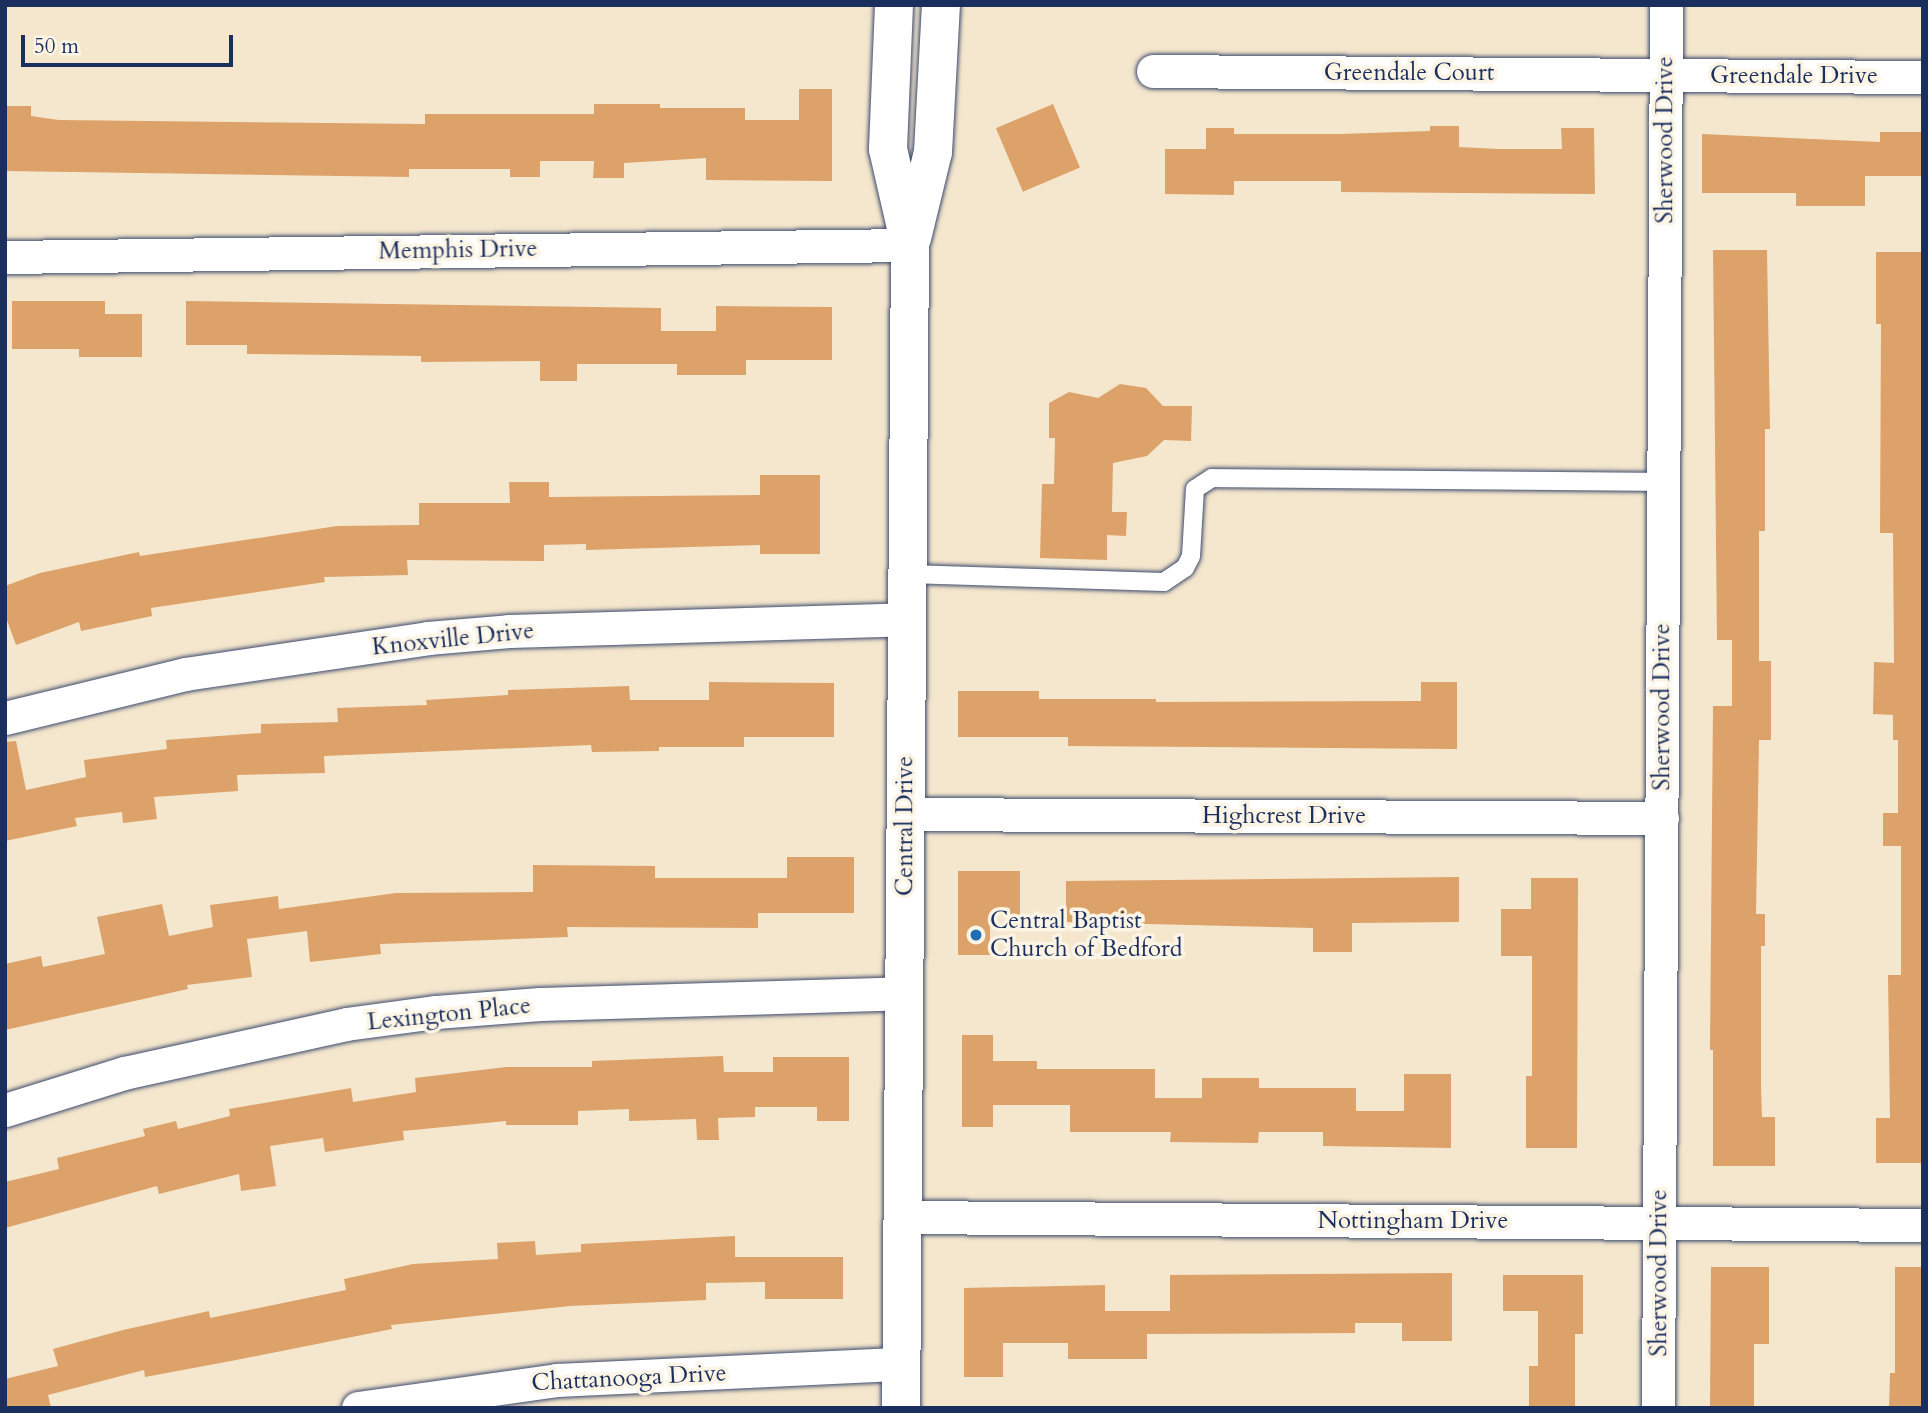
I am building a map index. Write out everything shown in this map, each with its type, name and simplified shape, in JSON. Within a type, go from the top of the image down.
[{"type":"main road","name":"Central Drive","points":[[894,5],[888,149],[910,245],[901,1408]]},
{"type":"main road","name":"Central Drive","points":[[910,245],[933,152],[941,5]]},
{"type":"street","name":"Sherwood Drive","points":[[1658,1408],[1666,5]]},
{"type":"street","name":"Greendale Court","points":[[1153,71],[1666,75]]},
{"type":"street","name":"Greendale Drive","points":[[1666,75],[1923,77]]},
{"type":"street","name":"Memphis Drive","points":[[5,257],[910,245]]},
{"type":"street","name":"Knoxville Drive","points":[[5,718],[185,674],[428,638],[509,631],[907,619]]},
{"type":"street","name":"Highcrest Drive","points":[[905,814],[1662,818]]},
{"type":"street","name":"Lexington Place","points":[[5,1110],[137,1070],[346,1024],[436,1012],[540,1004],[904,993]]},
{"type":"street","name":"Nottingham Drive","points":[[902,1217],[1923,1225]]},
{"type":"street","name":"Chattanooga Drive","points":[[358,1408],[557,1380],[901,1364]]},
{"type":"lane","points":[[908,574],[1164,582],[1185,568],[1191,556],[1195,489],[1212,478],[1663,482]]},
{"type":"building","points":[[799,89],[832,89],[832,181],[706,180],[706,158],[624,163],[624,178],[593,178],[594,161],[540,161],[540,177],[510,177],[510,169],[409,169],[409,177],[5,171],[5,106],[31,106],[31,116],[59,120],[425,124],[425,114],[594,114],[594,104],[660,104],[660,108],[745,108],[745,120],[799,120]]},
{"type":"building","points":[[1053,104],[1080,168],[1023,192],[996,128]]},
{"type":"building","points":[[1430,126],[1459,126],[1459,147],[1499,149],[1562,149],[1561,128],[1594,128],[1595,194],[1341,192],[1341,181],[1234,181],[1234,195],[1165,194],[1165,149],[1206,149],[1206,128],[1234,128],[1234,134],[1341,134],[1430,131]]},
{"type":"building","points":[[1880,132],[1923,132],[1923,176],[1865,176],[1865,206],[1796,206],[1796,193],[1702,193],[1702,134],[1880,142]]},
{"type":"building","points":[[1713,250],[1767,250],[1770,429],[1765,429],[1765,531],[1759,531],[1759,661],[1771,661],[1771,740],[1759,740],[1756,914],[1765,914],[1765,946],[1761,946],[1762,1117],[1775,1117],[1775,1166],[1713,1166],[1713,1050],[1710,1050],[1713,706],[1732,706],[1732,640],[1717,640]]},
{"type":"building","points":[[1876,252],[1923,252],[1923,1163],[1876,1163],[1876,1118],[1890,1118],[1888,975],[1901,975],[1901,846],[1883,846],[1883,813],[1898,813],[1898,740],[1893,740],[1893,715],[1873,714],[1874,662],[1894,663],[1893,533],[1880,533],[1881,324],[1876,324]]},
{"type":"building","points":[[12,301],[105,301],[105,314],[142,314],[142,357],[79,357],[79,349],[12,349]]},
{"type":"building","points":[[186,301],[661,308],[661,331],[716,331],[716,306],[832,307],[832,360],[746,360],[746,375],[677,375],[677,364],[577,364],[577,381],[540,381],[540,361],[421,362],[421,356],[247,354],[247,345],[186,345]]},
{"type":"building","points":[[1120,384],[1146,388],[1163,406],[1192,406],[1191,441],[1164,440],[1147,456],[1113,463],[1112,512],[1127,512],[1126,536],[1107,535],[1107,560],[1040,558],[1042,484],[1054,484],[1055,438],[1049,438],[1049,403],[1069,392],[1098,398]]},
{"type":"building","points":[[760,475],[820,475],[820,554],[760,554],[760,545],[586,550],[586,544],[544,545],[544,561],[407,560],[408,575],[324,577],[325,582],[151,608],[152,616],[81,631],[79,622],[16,645],[5,615],[5,586],[40,573],[139,552],[140,556],[337,526],[419,525],[419,503],[510,503],[509,482],[549,482],[549,497],[760,495]]},
{"type":"building","points":[[709,682],[834,683],[834,737],[744,737],[744,747],[659,747],[659,751],[592,752],[591,745],[324,756],[325,773],[237,775],[238,791],[154,797],[157,819],[123,823],[122,812],[75,818],[77,826],[5,841],[5,742],[16,741],[26,790],[86,777],[84,760],[167,749],[166,740],[261,733],[261,724],[338,722],[337,708],[427,705],[426,700],[508,695],[508,690],[629,686],[630,700],[709,700]]},
{"type":"building","points":[[1421,682],[1457,682],[1457,749],[1068,746],[1068,737],[958,737],[958,691],[1039,691],[1039,699],[1156,699],[1156,702],[1421,701]]},
{"type":"building","points":[[787,857],[854,857],[854,913],[758,913],[758,928],[567,927],[568,937],[380,944],[381,954],[310,962],[307,931],[247,939],[252,977],[187,985],[188,989],[5,1030],[5,964],[41,956],[43,967],[105,954],[97,917],[162,904],[169,936],[213,927],[210,905],[278,896],[279,909],[396,893],[533,892],[533,865],[655,866],[655,878],[787,878]]},
{"type":"building","points":[[958,871],[1020,871],[1020,915],[990,915],[990,955],[958,955]]},
{"type":"building","points":[[1459,877],[1459,922],[1352,923],[1352,952],[1313,952],[1313,928],[1066,922],[1066,881]]},
{"type":"building","points":[[1531,878],[1578,878],[1577,1148],[1526,1148],[1526,1076],[1532,1076],[1532,956],[1501,956],[1501,909],[1531,909]]},
{"type":"building","points":[[962,1035],[993,1035],[993,1061],[1037,1061],[1037,1069],[1155,1069],[1155,1098],[1202,1098],[1202,1078],[1259,1078],[1259,1088],[1356,1088],[1356,1111],[1404,1111],[1404,1074],[1451,1074],[1451,1148],[1323,1146],[1323,1132],[1259,1132],[1258,1143],[1170,1142],[1171,1132],[1070,1132],[1070,1105],[993,1105],[993,1127],[962,1127]]},
{"type":"building","points":[[723,1056],[724,1072],[773,1072],[773,1057],[849,1057],[849,1121],[817,1121],[817,1107],[755,1107],[755,1117],[718,1118],[719,1140],[697,1140],[696,1119],[629,1121],[629,1109],[578,1111],[578,1125],[506,1125],[506,1121],[403,1131],[404,1140],[325,1152],[323,1138],[270,1146],[276,1186],[241,1191],[239,1174],[159,1194],[157,1186],[5,1228],[5,1182],[59,1169],[57,1158],[145,1136],[143,1129],[176,1121],[178,1129],[230,1116],[229,1109],[351,1088],[353,1102],[416,1092],[415,1078],[506,1067],[592,1067],[592,1061]]},
{"type":"building","points":[[735,1236],[735,1257],[843,1257],[843,1299],[765,1299],[765,1282],[706,1283],[706,1300],[570,1306],[391,1325],[392,1329],[145,1377],[144,1370],[48,1395],[51,1408],[5,1408],[5,1379],[58,1366],[53,1349],[123,1330],[209,1311],[210,1318],[346,1290],[344,1279],[413,1264],[498,1259],[497,1243],[535,1241],[536,1255],[581,1252],[581,1244]]},
{"type":"building","points":[[1711,1267],[1769,1267],[1769,1344],[1754,1344],[1754,1408],[1710,1408]]},
{"type":"building","points":[[1895,1267],[1923,1267],[1923,1408],[1889,1408],[1890,1373],[1895,1373]]},
{"type":"building","points":[[1452,1273],[1452,1341],[1402,1341],[1402,1323],[1355,1323],[1355,1333],[1147,1334],[1147,1359],[1068,1359],[1068,1343],[1003,1343],[1003,1377],[964,1377],[964,1288],[1105,1285],[1105,1311],[1170,1311],[1170,1275]]},
{"type":"building","points":[[1503,1275],[1583,1275],[1583,1334],[1575,1334],[1575,1408],[1529,1408],[1529,1366],[1538,1366],[1538,1311],[1503,1311]]},
{"type":"place","name":"Central Baptist Church of Bedford","points":[[976,935]]}]
